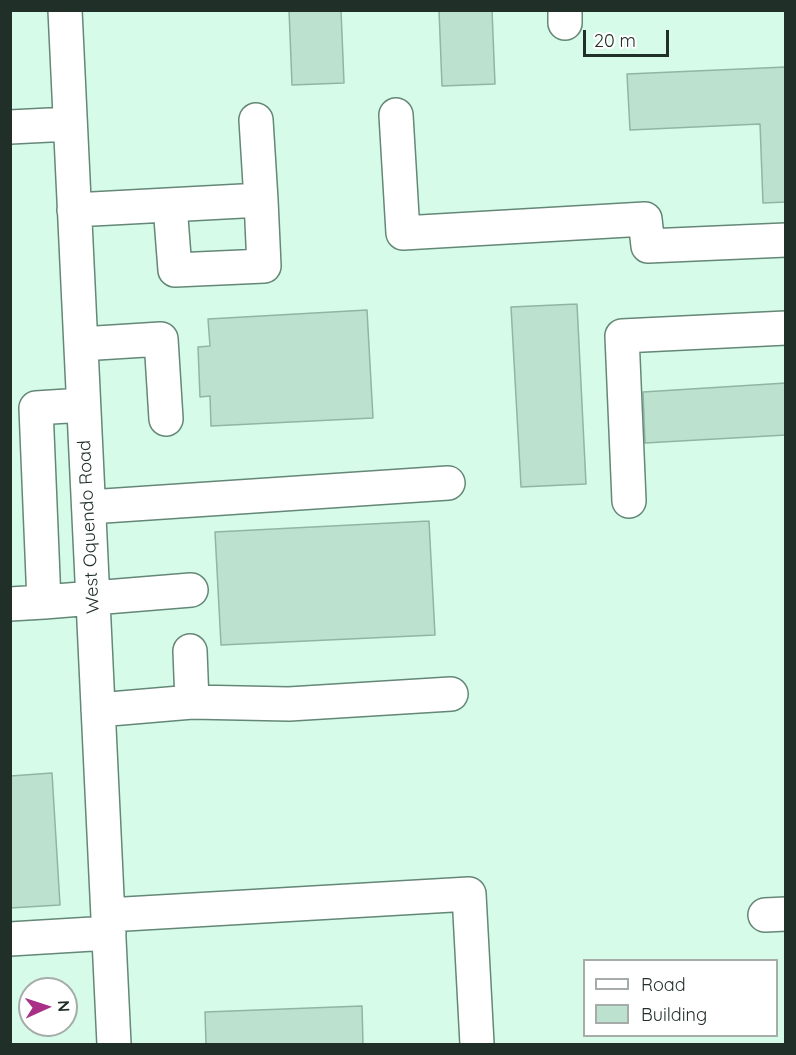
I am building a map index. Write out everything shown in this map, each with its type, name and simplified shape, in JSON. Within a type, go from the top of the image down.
[{"type":"street","name":"West Oquendo Road","points":[[65,10],[114,1044]]},
{"type":"street","points":[[396,115],[402,233],[645,219],[648,246],[786,240]]},
{"type":"street","points":[[170,205],[175,270],[264,266],[256,120]]},
{"type":"street","points":[[10,127],[70,124]]},
{"type":"street","points":[[74,210],[261,200]]},
{"type":"street","points":[[629,501],[622,336],[786,328]]},
{"type":"street","points":[[81,344],[161,339],[166,419]]},
{"type":"street","points":[[44,602],[36,408],[83,405]]},
{"type":"street","points":[[89,507],[448,483]]},
{"type":"street","points":[[10,604],[191,590]]},
{"type":"street","points":[[190,651],[192,702]]},
{"type":"street","points":[[98,710],[192,702],[289,704],[451,694]]},
{"type":"street","points":[[10,939],[108,924],[469,894],[477,1044]]},
{"type":"building","points":[[289,10],[341,10],[344,83],[292,85]]},
{"type":"building","points":[[439,10],[492,10],[495,84],[442,86]]},
{"type":"building","points":[[786,67],[786,202],[763,203],[760,124],[630,130],[627,74]]},
{"type":"building","points":[[577,304],[586,484],[521,487],[511,307]]},
{"type":"building","points":[[367,310],[373,418],[211,426],[210,396],[200,397],[198,347],[210,346],[208,319]]},
{"type":"building","points":[[786,383],[786,435],[645,443],[643,392]]},
{"type":"building","points":[[429,521],[435,635],[221,645],[215,532]]},
{"type":"building","points":[[52,773],[60,905],[10,908],[10,776]]},
{"type":"building","points":[[362,1006],[363,1044],[206,1044],[205,1012]]}]
